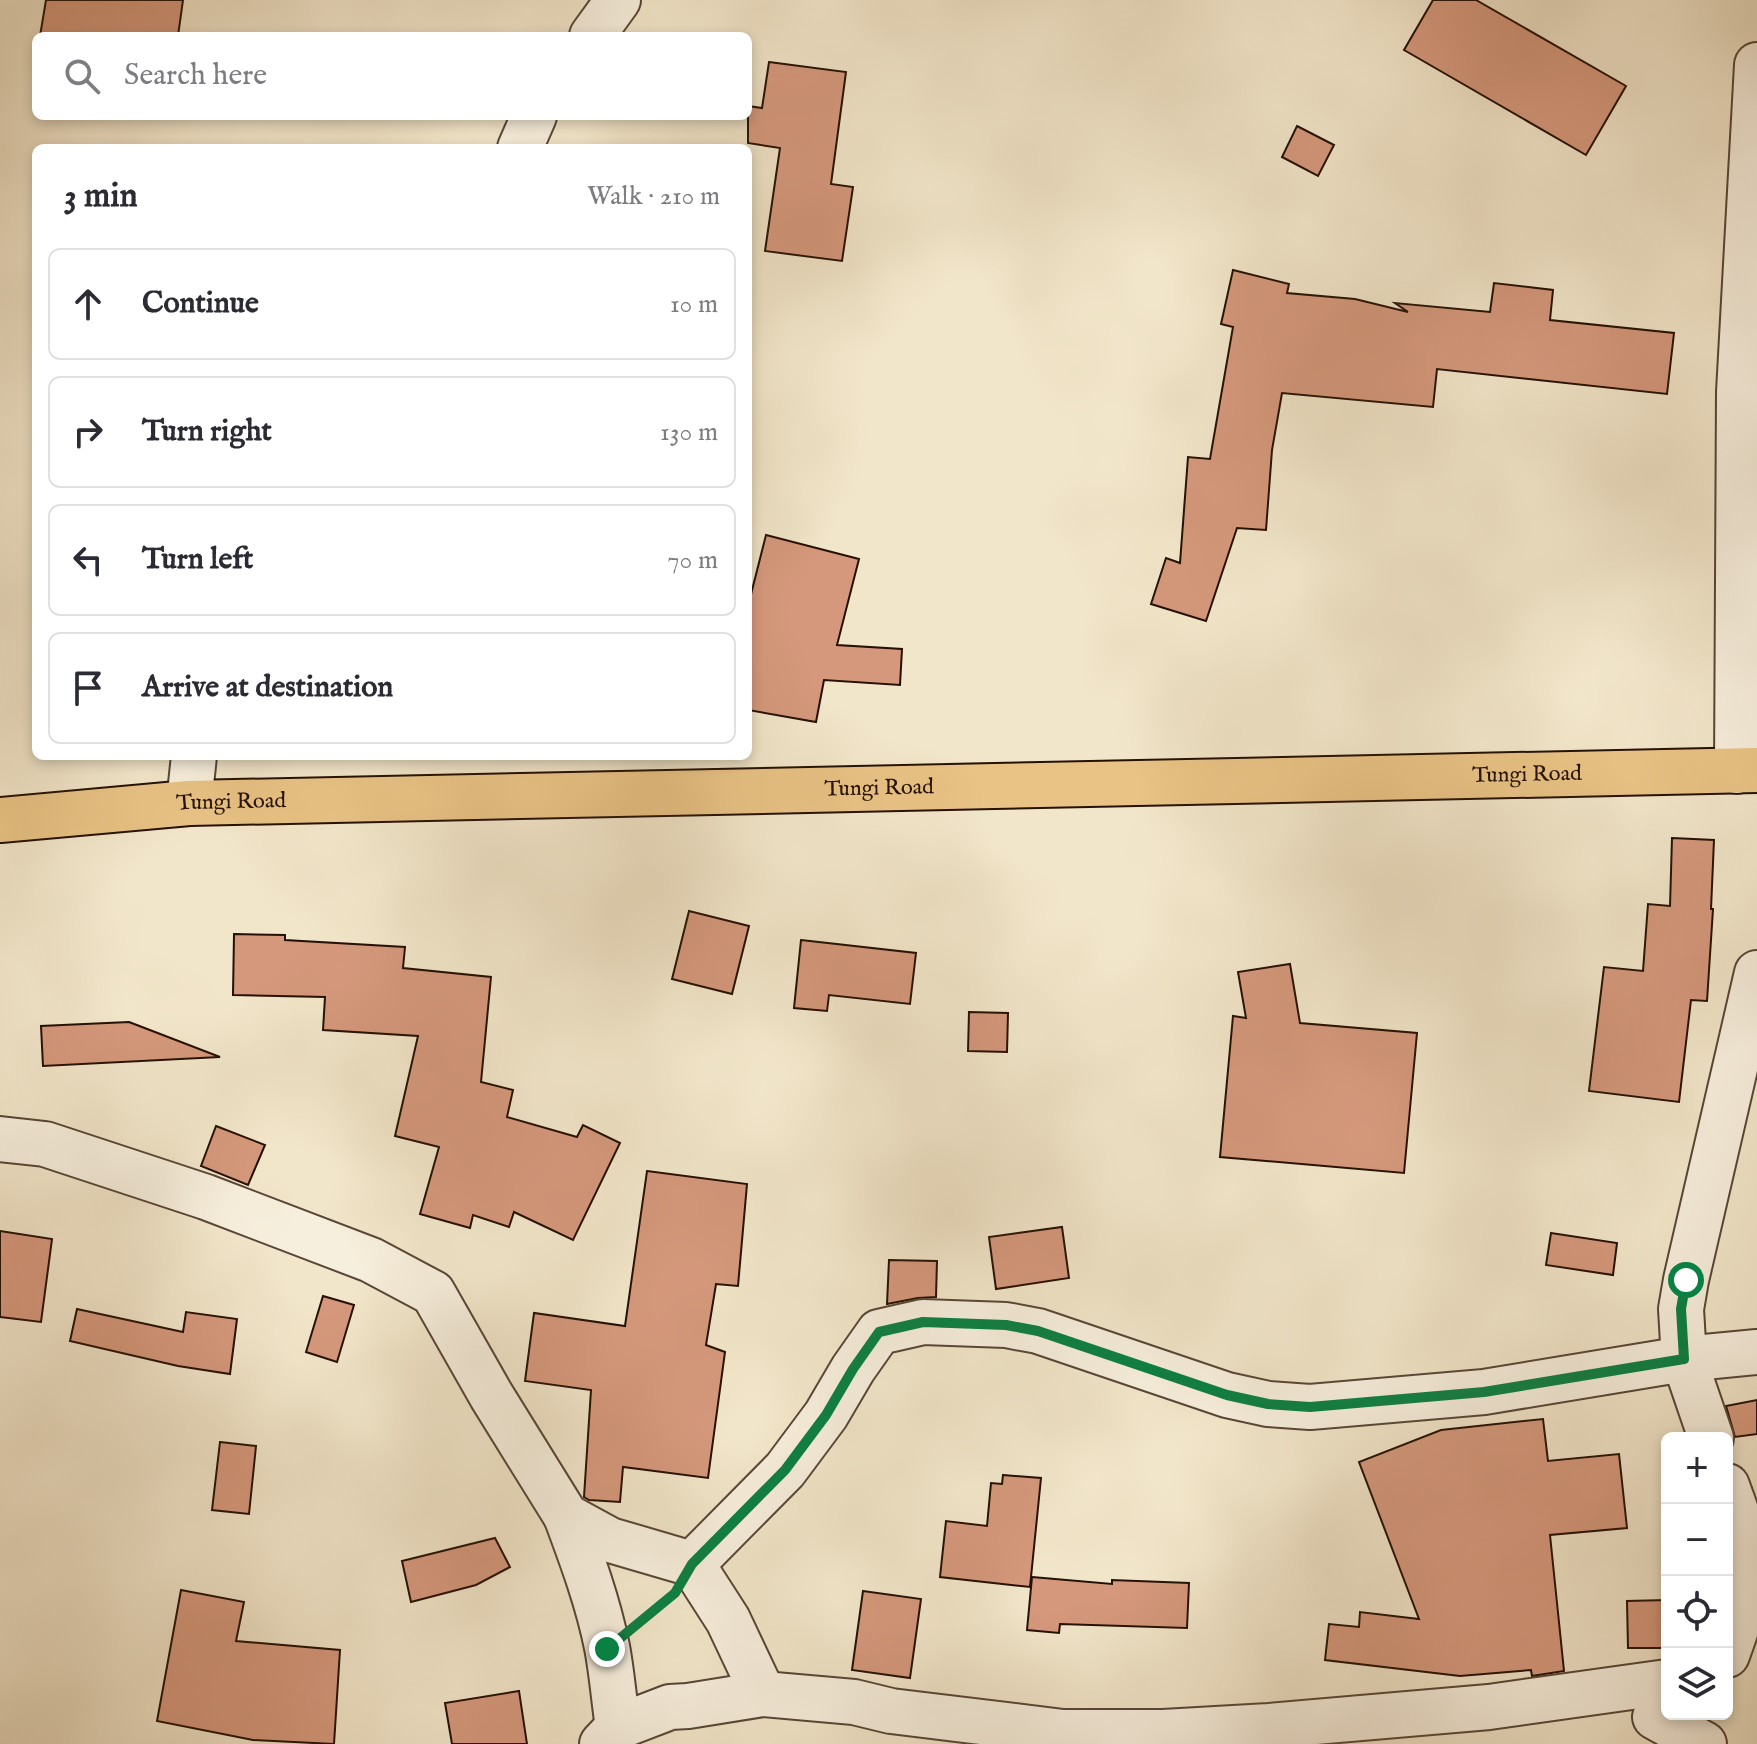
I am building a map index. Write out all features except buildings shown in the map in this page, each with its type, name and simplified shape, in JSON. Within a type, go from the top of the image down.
[{"type":"main road","name":"Tungi Road","points":[[0,820],[189,803],[1747,770]]},
{"type":"street","points":[[595,32],[618,0]]},
{"type":"street","points":[[1747,770],[1739,392],[1757,65]]},
{"type":"street","points":[[522,144],[532,120]]},
{"type":"street","points":[[189,803],[194,760]]},
{"type":"street","points":[[1709,1432],[1684,1359],[1681,1309],[1757,973]]},
{"type":"street","points":[[0,1139],[45,1144],[206,1197],[371,1260],[433,1293],[491,1395],[566,1516],[588,1576],[607,1649],[610,1736],[670,1707],[763,1694],[854,1702],[891,1711],[1063,1732],[1270,1735],[1489,1707],[1656,1711],[1704,1744]]},
{"type":"street","points":[[692,1564],[785,1470],[826,1415],[879,1332],[923,1322],[1006,1325],[1038,1331],[1227,1395],[1268,1404],[1310,1407],[1484,1392],[1684,1359],[1757,1352]]},
{"type":"street","points":[[1730,1648],[1743,1610],[1749,1576],[1746,1542],[1733,1504]]},
{"type":"street","points":[[566,1516],[610,1540],[692,1564],[728,1620],[763,1694]]},
{"type":"street","points":[[1733,1654],[1757,1648]]},
{"type":"path","points":[[607,1649],[675,1593],[692,1564]]},
{"type":"route","points":[[607,1649],[675,1593],[692,1564],[785,1470],[826,1415],[879,1332],[923,1322],[1006,1325],[1038,1331],[1227,1395],[1268,1404],[1310,1407],[1484,1392],[1684,1359],[1681,1309],[1686,1280]]}]
